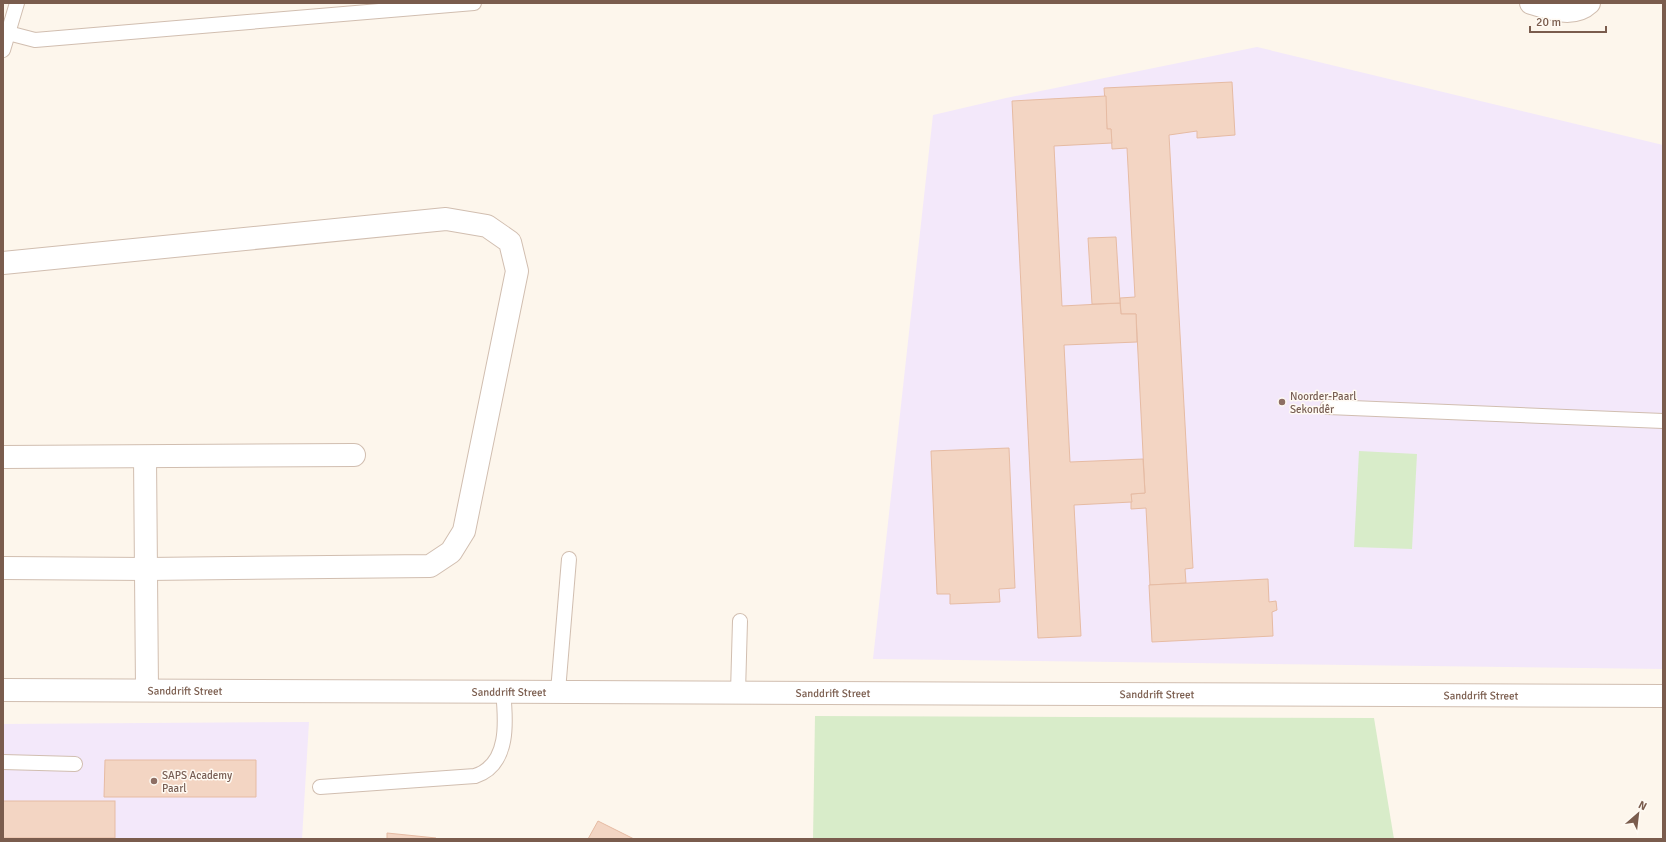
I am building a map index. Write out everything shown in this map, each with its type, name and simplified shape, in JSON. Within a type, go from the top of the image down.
[{"type":"street","points":[[1531,3],[1564,11],[1577,10],[1589,3]]},
{"type":"street","points":[[3,263],[446,219],[488,226],[510,242],[517,271],[464,531],[451,552],[430,566],[147,569],[3,568]]},
{"type":"street","points":[[3,457],[354,455]]},
{"type":"street","points":[[145,456],[147,689]]},
{"type":"street","name":"Sanddrift Street","points":[[3,690],[147,689],[1663,696]]},
{"type":"lane","points":[[3,50],[17,3]]},
{"type":"lane","points":[[8,33],[35,40],[474,3]]},
{"type":"lane","points":[[1328,407],[1663,421]]},
{"type":"lane","points":[[558,691],[569,559]]},
{"type":"lane","points":[[738,692],[740,621]]},
{"type":"lane","points":[[320,787],[475,776],[484,773],[493,766],[499,752],[506,725],[503,691]]},
{"type":"lane","points":[[3,762],[75,764]]},
{"type":"shaded area","name":"Noorder-Paarl Sekondêr","points":[[1257,47],[1663,145],[1663,669],[873,659],[933,115],[1006,98]]},
{"type":"shaded area","name":"SAPS Academy Paarl","points":[[309,722],[302,839],[3,839],[3,724]]},
{"type":"green space","points":[[1359,451],[1417,454],[1412,549],[1354,547]]},
{"type":"green space","points":[[815,716],[1374,718],[1394,839],[813,839]]},
{"type":"building","points":[[1232,82],[1235,135],[1197,138],[1197,131],[1169,135],[1193,568],[1185,569],[1186,583],[1150,585],[1146,508],[1131,509],[1131,494],[1145,493],[1136,314],[1121,314],[1120,298],[1135,297],[1127,148],[1112,149],[1111,129],[1107,129],[1104,88]]},
{"type":"building","points":[[1106,96],[1107,129],[1111,129],[1112,143],[1054,146],[1062,306],[1120,303],[1121,314],[1136,314],[1137,342],[1064,345],[1070,462],[1143,459],[1145,493],[1131,494],[1132,502],[1074,505],[1081,636],[1038,638],[1012,101]]},
{"type":"building","points":[[1116,237],[1120,303],[1092,304],[1088,238]]},
{"type":"building","points":[[1009,448],[1015,588],[999,589],[1000,602],[950,604],[950,594],[937,594],[931,451]]},
{"type":"building","points":[[1268,579],[1269,602],[1276,601],[1277,610],[1272,612],[1273,636],[1152,642],[1149,585]]},
{"type":"building","points":[[105,760],[256,760],[256,797],[104,797]]},
{"type":"building","points":[[3,801],[115,801],[115,838],[3,838]]},
{"type":"building","points":[[598,821],[634,839],[588,839]]},
{"type":"building","points":[[387,833],[436,838],[436,839],[387,839]]},
{"type":"place","name":"Noorder-Paarl Sekondêr","points":[[1282,402]]},
{"type":"place","name":"SAPS Academy Paarl","points":[[154,781]]}]
